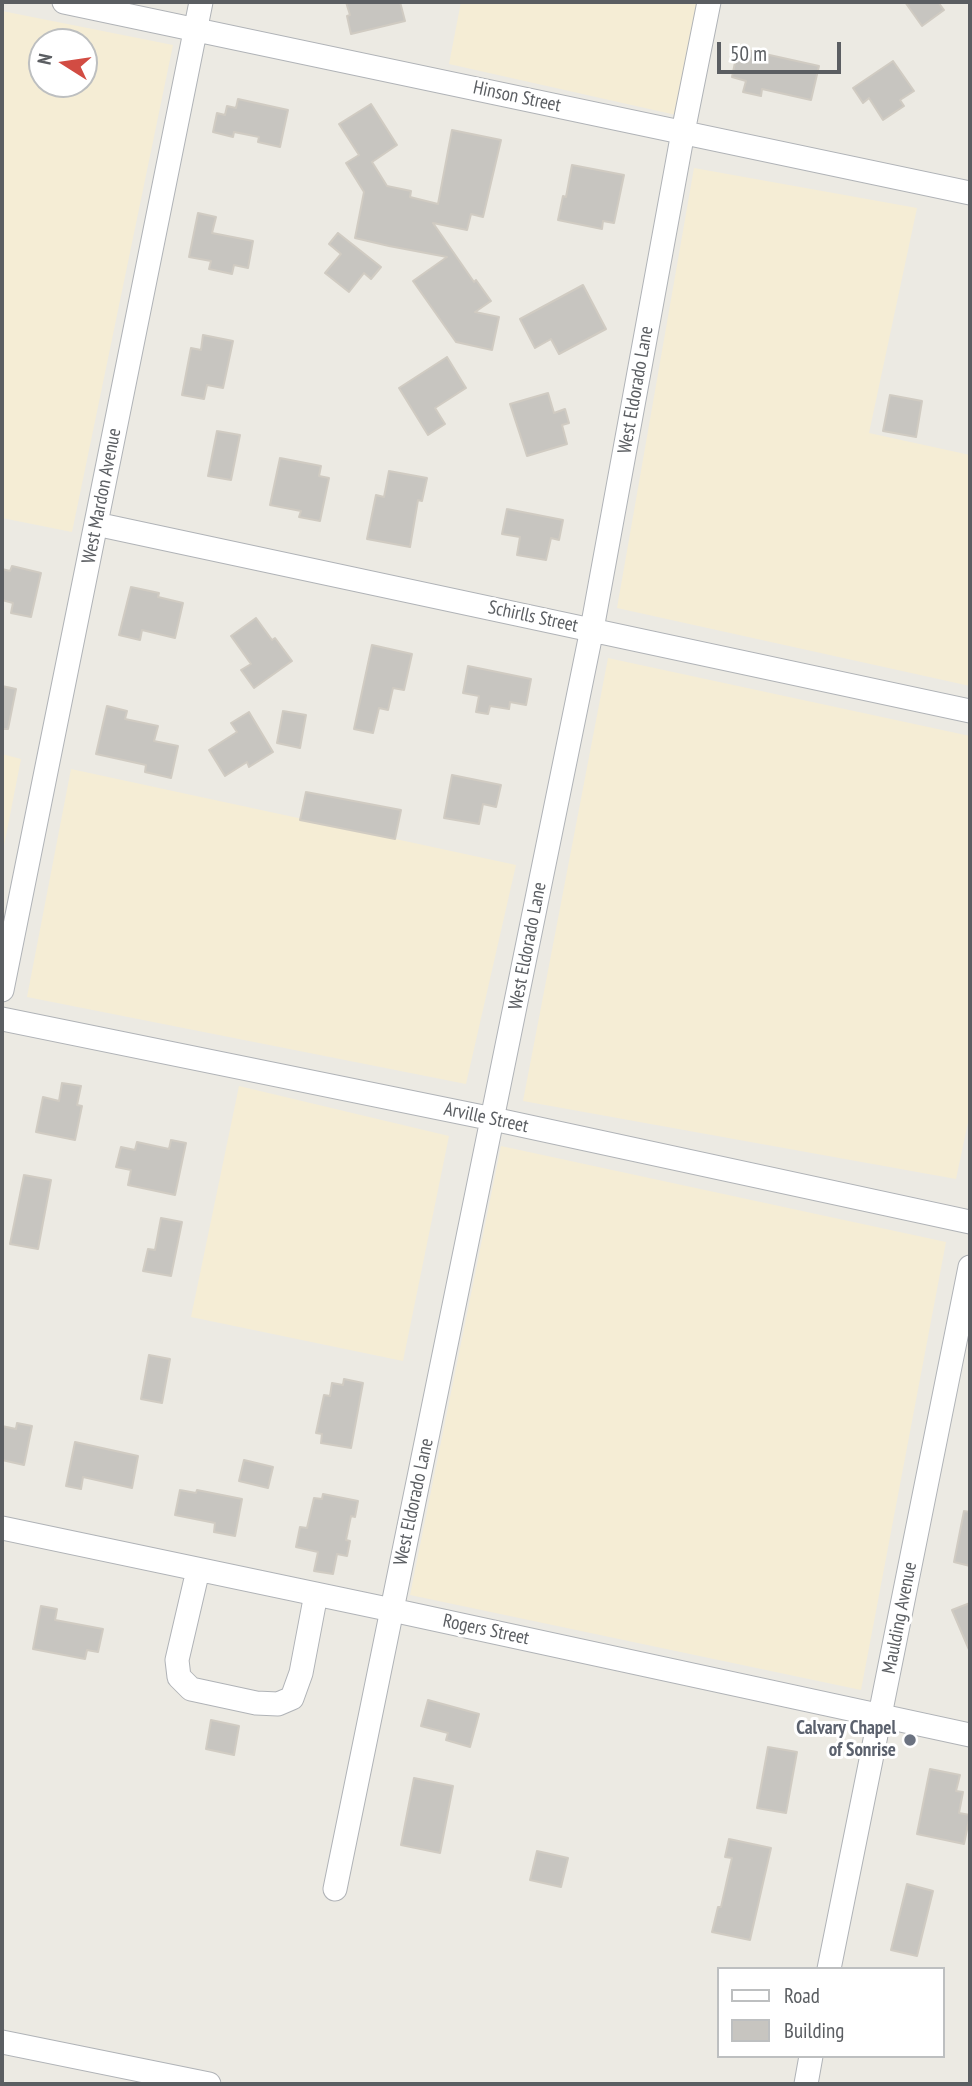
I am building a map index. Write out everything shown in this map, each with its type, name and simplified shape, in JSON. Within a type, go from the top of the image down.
[{"type":"street","name":"Hinson Street","points":[[64,2],[970,193]]},
{"type":"street","name":"West Mardon Avenue","points":[[2,990],[201,2]]},
{"type":"street","name":"West Eldorado Lane","points":[[335,1889],[592,629],[709,2]]},
{"type":"street","name":"Schirlls Street","points":[[96,524],[970,711]]},
{"type":"street","name":"Arville Street","points":[[2,1019],[493,1119],[970,1222]]},
{"type":"street","name":"Maulding Avenue","points":[[829,1967],[970,1266]]},
{"type":"street","name":"Rogers Street","points":[[2,1528],[970,1735]]},
{"type":"street","points":[[198,1570],[177,1660],[179,1677],[191,1689],[256,1703],[278,1704],[292,1698],[301,1673],[316,1594]]},
{"type":"street","points":[[2,2042],[209,2084]]},
{"type":"street","points":[[806,2084],[811,2058]]},
{"type":"sand","points":[[461,2],[698,2],[676,115],[449,64]]},
{"type":"sand","points":[[2,11],[88,28],[28,28],[28,98],[98,98],[98,30],[173,45],[72,532],[2,518]]},
{"type":"sand","points":[[694,168],[917,208],[869,433],[970,455],[970,686],[617,608]]},
{"type":"sand","points":[[608,658],[970,736],[970,1113],[956,1179],[523,1101]]},
{"type":"sand","points":[[2,754],[21,759],[2,856]]},
{"type":"sand","points":[[71,769],[516,865],[466,1084],[27,997]]},
{"type":"sand","points":[[239,1086],[449,1136],[403,1361],[191,1317]]},
{"type":"sand","points":[[501,1146],[946,1242],[861,1690],[410,1595]]},
{"type":"building","points":[[346,2],[400,2],[405,21],[351,34]]},
{"type":"building","points":[[905,2],[938,2],[944,10],[922,26]]},
{"type":"building","points":[[738,48],[819,66],[811,100],[762,89],[761,96],[743,92],[746,81],[732,77]]},
{"type":"building","points":[[893,61],[914,91],[900,100],[904,106],[883,120],[869,98],[863,103],[853,88]]},
{"type":"building","points":[[238,99],[288,110],[280,147],[258,142],[259,137],[234,132],[233,137],[213,132],[217,113],[225,115],[227,106],[236,108]]},
{"type":"building","points":[[371,104],[397,145],[372,162],[387,186],[411,191],[410,197],[438,204],[452,130],[501,140],[483,217],[471,214],[467,230],[433,223],[474,282],[476,280],[491,301],[475,312],[499,317],[492,350],[456,342],[413,281],[447,257],[355,238],[364,192],[346,163],[359,155],[339,124]]},
{"type":"building","points":[[572,165],[624,175],[614,223],[603,221],[602,229],[558,220]]},
{"type":"building","points":[[198,213],[216,217],[212,233],[253,241],[248,268],[234,265],[232,274],[209,269],[211,261],[189,257]]},
{"type":"building","points":[[338,233],[381,267],[371,279],[364,273],[349,292],[325,273],[341,254],[329,244]]},
{"type":"building","points":[[583,285],[606,329],[559,354],[551,339],[535,348],[520,319]]},
{"type":"building","points":[[203,335],[233,341],[223,388],[207,385],[204,399],[182,395],[191,348],[201,350]]},
{"type":"building","points":[[447,357],[466,388],[435,408],[445,424],[428,435],[399,388]]},
{"type":"building","points":[[548,393],[554,413],[565,409],[569,423],[562,425],[567,444],[527,456],[510,404]]},
{"type":"building","points":[[890,395],[922,401],[916,437],[883,431]]},
{"type":"building","points":[[217,431],[240,435],[231,480],[208,476]]},
{"type":"building","points":[[280,458],[321,466],[319,476],[329,478],[320,521],[299,517],[301,511],[270,505]]},
{"type":"building","points":[[389,471],[427,478],[422,501],[418,500],[410,547],[367,539],[376,495],[384,497]]},
{"type":"building","points":[[507,509],[563,520],[559,540],[551,538],[546,560],[517,555],[520,537],[502,534]]},
{"type":"building","points":[[12,566],[41,573],[31,617],[11,613],[13,603],[2,600],[2,569],[10,571]]},
{"type":"building","points":[[131,587],[159,593],[158,597],[183,603],[175,638],[142,630],[140,640],[119,635]]},
{"type":"building","points":[[256,618],[292,661],[254,688],[241,670],[251,664],[231,636]]},
{"type":"building","points":[[372,645],[412,654],[404,690],[393,688],[388,710],[379,708],[373,733],[354,729]]},
{"type":"building","points":[[468,666],[531,679],[526,705],[510,702],[509,709],[490,706],[488,714],[476,712],[479,696],[463,693]]},
{"type":"building","points":[[2,686],[16,689],[8,729],[2,729]]},
{"type":"building","points":[[107,706],[127,711],[125,719],[158,726],[154,741],[178,746],[171,778],[145,772],[146,765],[96,754]]},
{"type":"building","points":[[283,711],[306,715],[300,748],[277,743]]},
{"type":"building","points":[[249,712],[273,752],[249,767],[247,762],[225,776],[209,750],[237,732],[231,723]]},
{"type":"building","points":[[452,775],[501,785],[496,807],[483,804],[479,824],[444,818]]},
{"type":"building","points":[[306,792],[401,810],[395,839],[300,820]]},
{"type":"building","points":[[62,1083],[81,1086],[77,1105],[82,1106],[75,1140],[36,1132],[43,1097],[59,1101]]},
{"type":"building","points":[[171,1140],[186,1143],[175,1195],[128,1185],[131,1170],[116,1167],[121,1147],[135,1150],[137,1142],[169,1149]]},
{"type":"building","points":[[24,1175],[51,1180],[38,1249],[10,1244]]},
{"type":"building","points":[[161,1218],[182,1222],[171,1276],[143,1271],[148,1249],[155,1250]]},
{"type":"building","points":[[149,1355],[170,1359],[162,1403],[141,1399]]},
{"type":"building","points":[[344,1379],[363,1383],[351,1448],[321,1443],[322,1434],[316,1433],[324,1395],[330,1396],[332,1383],[343,1385]]},
{"type":"building","points":[[17,1423],[32,1426],[24,1465],[2,1460],[2,1426],[16,1429]]},
{"type":"building","points":[[75,1442],[138,1456],[132,1488],[83,1477],[81,1489],[66,1486]]},
{"type":"building","points":[[244,1460],[273,1467],[268,1488],[239,1481]]},
{"type":"building","points":[[180,1490],[196,1493],[197,1490],[242,1499],[235,1536],[214,1532],[215,1523],[175,1515]]},
{"type":"building","points":[[323,1494],[358,1501],[355,1517],[351,1516],[346,1540],[350,1541],[347,1556],[337,1554],[333,1574],[314,1571],[318,1552],[296,1547],[300,1527],[307,1528],[314,1498],[322,1499]]},
{"type":"building","points":[[964,1511],[970,1512],[970,1566],[954,1562]]},
{"type":"building","points":[[970,1603],[970,1652],[952,1610]]},
{"type":"building","points":[[41,1606],[57,1609],[55,1620],[103,1629],[98,1652],[87,1650],[85,1659],[33,1649]]},
{"type":"building","points":[[428,1700],[479,1714],[470,1747],[446,1740],[448,1733],[421,1726]]},
{"type":"building","points":[[211,1720],[239,1726],[234,1755],[206,1749]]},
{"type":"building","points":[[768,1747],[797,1752],[786,1813],[757,1808]]},
{"type":"building","points":[[930,1769],[960,1775],[956,1791],[963,1792],[959,1813],[970,1815],[964,1844],[917,1834]]},
{"type":"building","points":[[414,1778],[453,1786],[440,1853],[401,1845]]},
{"type":"building","points":[[729,1839],[771,1848],[750,1940],[712,1932],[718,1907],[721,1907],[732,1858],[725,1857]]},
{"type":"building","points":[[537,1851],[568,1858],[561,1887],[530,1880]]},
{"type":"building","points":[[907,1884],[933,1891],[917,1956],[891,1950]]},
{"type":"place","name":"Calvary Chapel of Sonrise","points":[[910,1740]]}]
